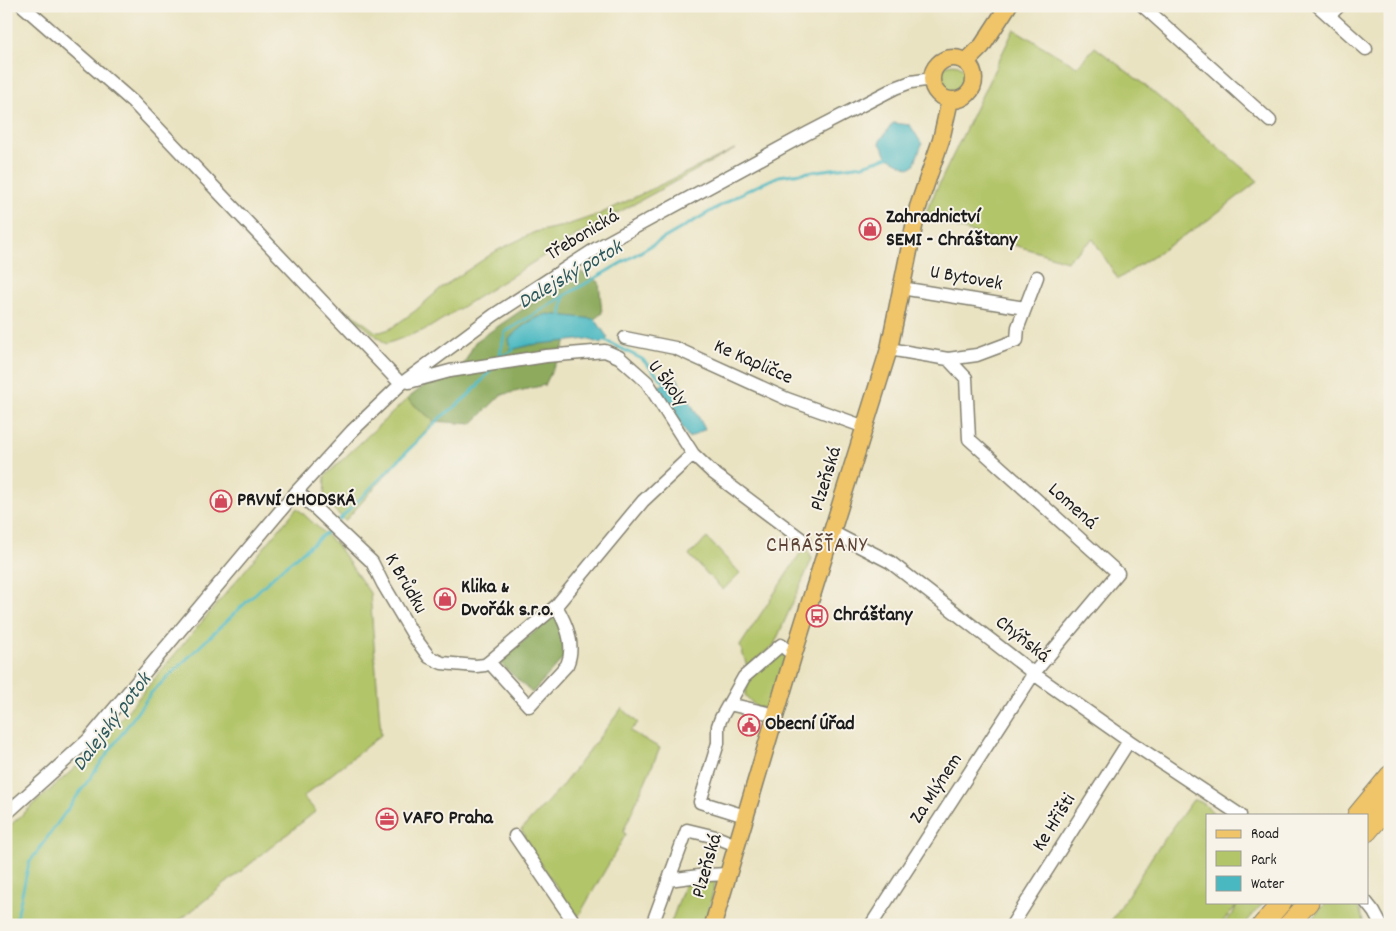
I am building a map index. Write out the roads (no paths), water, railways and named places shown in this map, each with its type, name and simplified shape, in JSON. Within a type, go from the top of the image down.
[{"type":"highway","points":[[1358,814],[1390,775]]},
{"type":"highway","points":[[1368,831],[1390,805]]},
{"type":"highway","points":[[1262,925],[1280,904]]},
{"type":"highway","points":[[1288,925],[1307,904]]},
{"type":"main road","points":[[966,62],[982,46],[1008,6]]},
{"type":"main road","points":[[954,58],[966,62],[974,74],[972,88],[962,98],[950,100],[942,97],[936,92],[932,79],[933,72],[941,61],[954,58]]},
{"type":"main road","name":"Plzeňská","points":[[716,923],[736,845],[889,349],[918,207],[941,140],[950,100]]},
{"type":"street","points":[[23,6],[133,102],[401,384]]},
{"type":"street","points":[[1144,6],[1270,121]]},
{"type":"street","points":[[1318,6],[1366,50]]},
{"type":"street","points":[[1329,16],[1339,6]]},
{"type":"street","name":"Třebonická","points":[[6,814],[88,740],[297,491],[352,431],[401,384],[494,315],[596,248],[895,88],[911,82],[932,79]]},
{"type":"street","points":[[889,349],[948,359],[977,355],[1017,340],[1018,327],[1038,277]]},
{"type":"street","name":"U Bytovek","points":[[901,288],[1025,308]]},
{"type":"street","name":"Ke Kapličce","points":[[625,338],[675,348],[787,399],[865,427]]},
{"type":"street","name":"U Školy","points":[[401,384],[450,370],[546,356],[605,351],[619,358],[647,382],[693,454],[712,472],[804,540]]},
{"type":"street","name":"Lomená","points":[[948,359],[966,378],[969,439],[1118,573],[1034,673]]},
{"type":"street","points":[[556,606],[569,631],[569,660],[567,665],[529,706],[490,662],[556,606],[642,500],[693,454]]},
{"type":"street","name":"K Brůdku","points":[[297,491],[372,562],[415,638],[429,657],[442,663],[476,666],[485,665],[490,662]]},
{"type":"street","name":"Chýňská","points":[[832,532],[890,562],[1034,673],[1129,741],[1238,814]]},
{"type":"street","points":[[745,816],[700,802],[718,743],[718,726],[744,676],[781,645],[794,654]]},
{"type":"street","name":"Za Mlýnem","points":[[871,925],[1034,673]]},
{"type":"street","points":[[729,704],[776,715]]},
{"type":"street","name":"Ke Hřišti","points":[[1012,925],[1129,741]]},
{"type":"street","points":[[652,925],[686,830],[716,837],[736,845]]},
{"type":"street","points":[[515,836],[576,925]]},
{"type":"street","points":[[668,880],[728,874]]},
{"type":"street","points":[[1368,904],[1381,925]]},
{"type":"water","points":[[893,123],[910,125],[922,144],[914,165],[909,168],[888,157],[879,142]]},
{"type":"water","points":[[547,314],[595,319],[608,338],[601,344],[587,339],[531,345],[511,350],[509,339],[517,331],[536,318]]},
{"type":"water","points":[[677,378],[705,429],[689,438],[657,387]]},
{"type":"waterway","name":"Dalejský potok","points":[[499,359],[505,332],[744,192],[779,176],[863,165],[888,157]]},
{"type":"waterway","points":[[561,317],[564,296]]},
{"type":"waterway","points":[[602,339],[642,359],[666,384]]},
{"type":"waterway","points":[[501,357],[513,350]]},
{"type":"waterway","name":"Dalejský potok","points":[[339,520],[441,417],[469,395],[492,368]]},
{"type":"waterway","name":"Dalejský potok","points":[[15,925],[29,863],[151,693],[279,571],[327,532]]},
{"type":"place","name":"Zahradnictví SEMI - Chráštany","points":[[870,229]]},
{"type":"place","name":"PRVNÍ CHODSKÁ","points":[[221,501]]},
{"type":"place","name":"Klika & Dvořák s.r.o.","points":[[445,599]]},
{"type":"place","name":"Chrášťany","points":[[817,616]]},
{"type":"place","name":"Obecní Úřad","points":[[749,725]]},
{"type":"place","name":"VAFO Praha","points":[[387,819]]},
{"type":"district","name":"CHRÁŠŤANY","points":[[817,546]]}]
